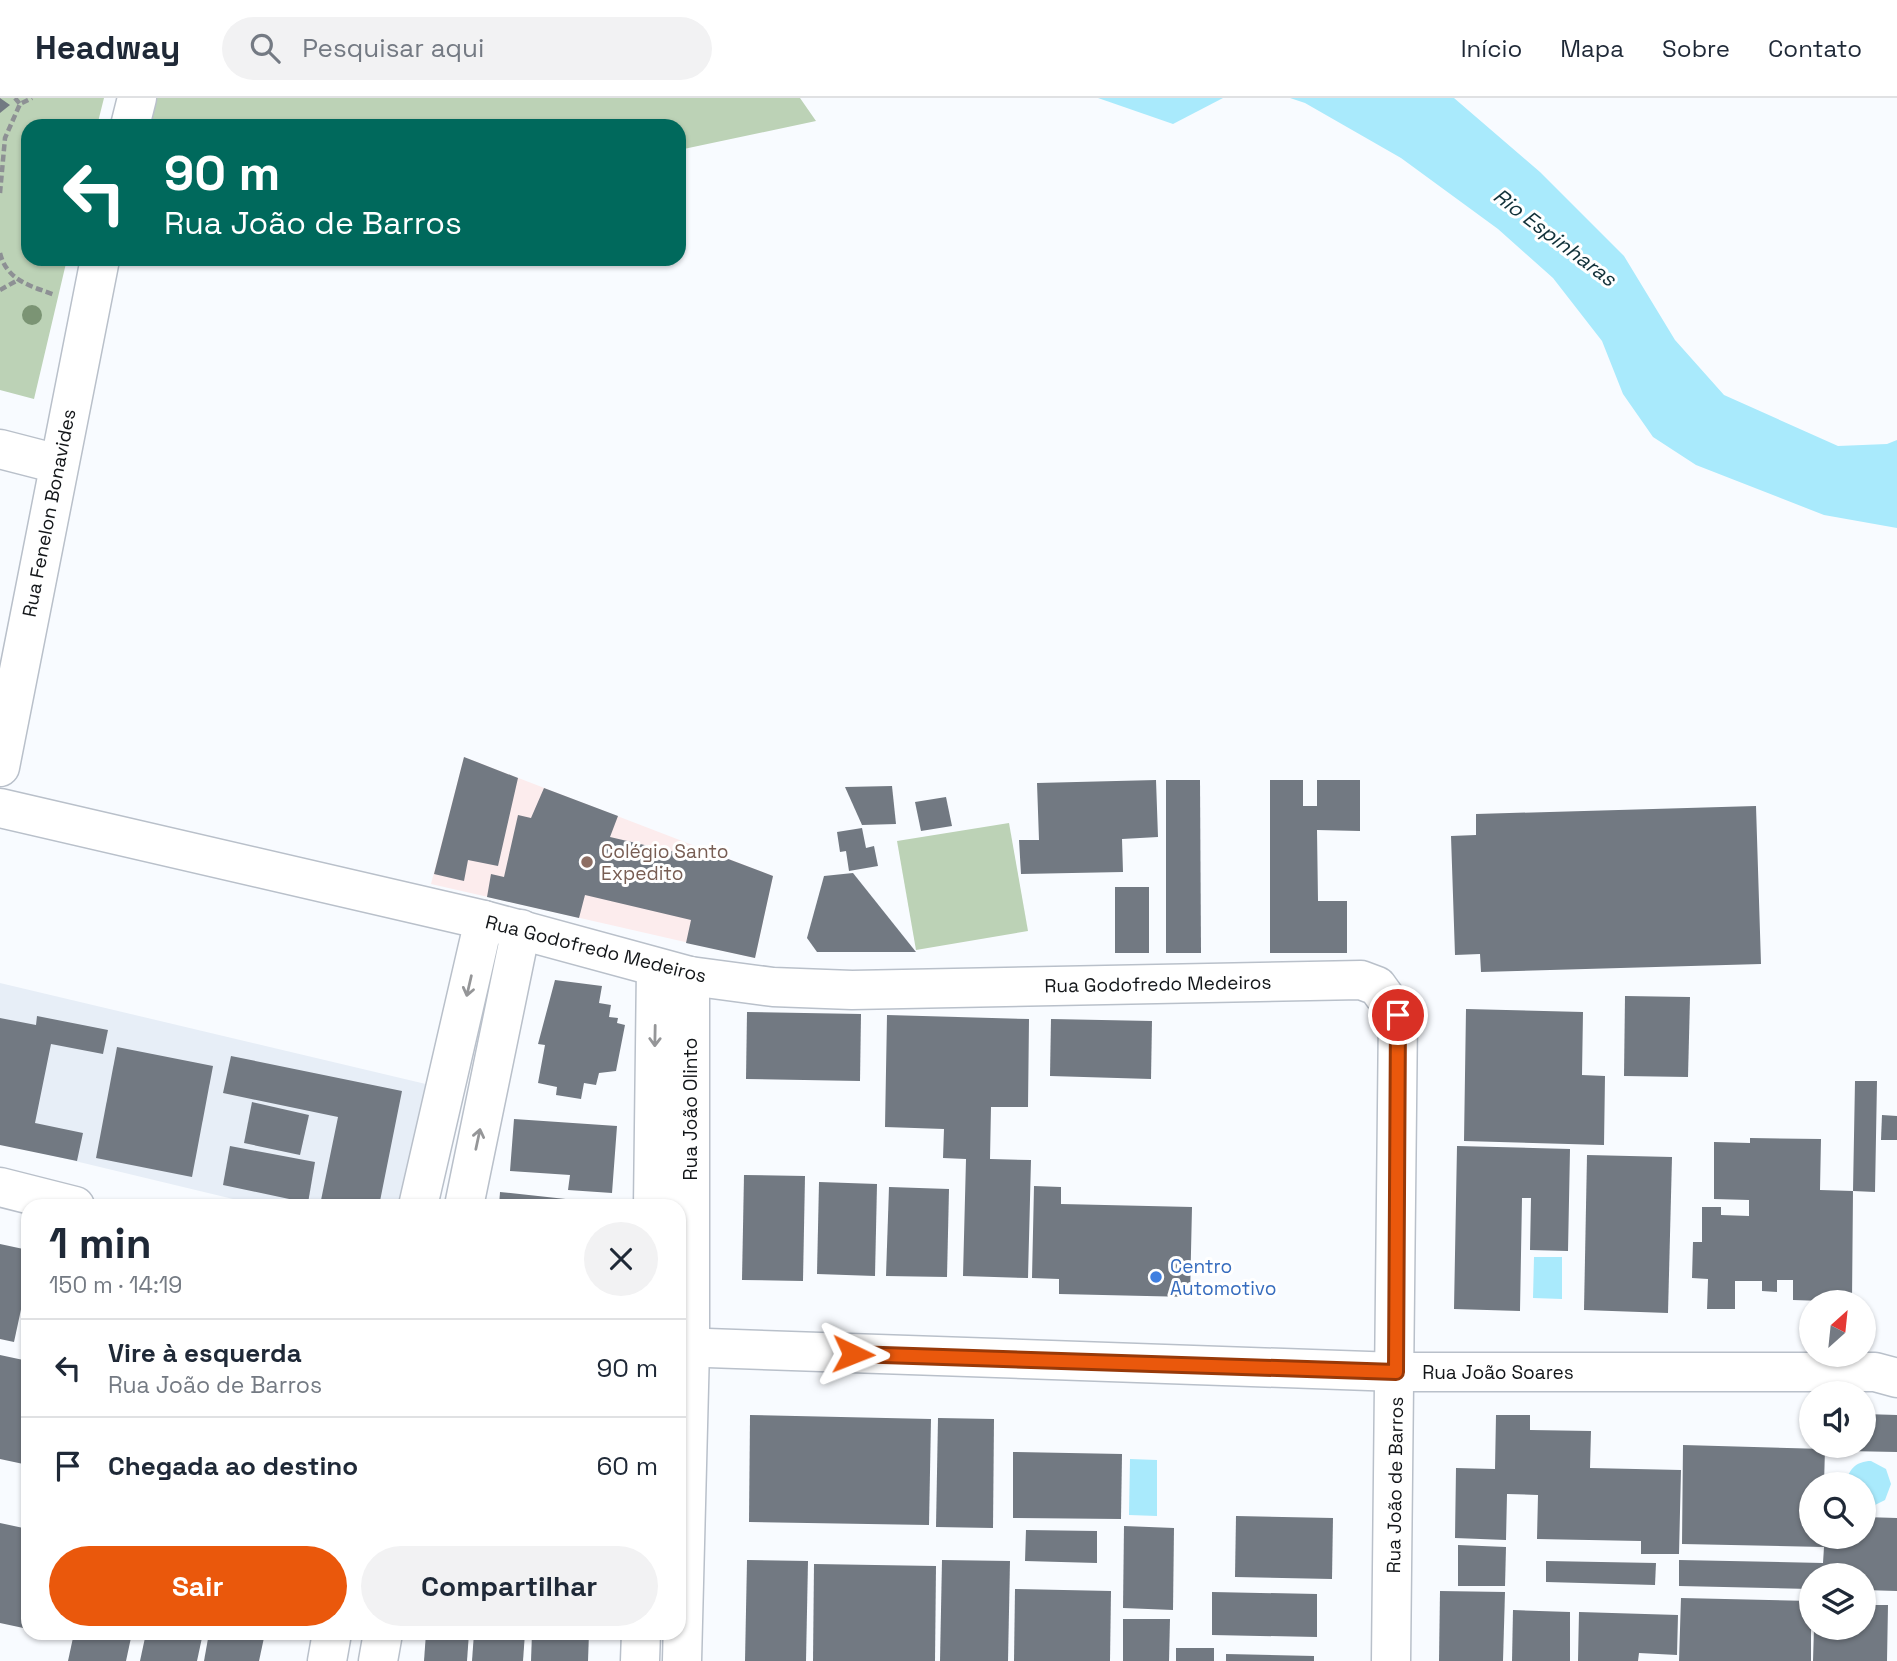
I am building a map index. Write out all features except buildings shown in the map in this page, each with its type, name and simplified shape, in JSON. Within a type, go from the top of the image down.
[{"type":"street","points":[[132,119],[137,98]]},
{"type":"street","name":"Rua Fenelon Bonavides","points":[[0,767],[98,266]]},
{"type":"street","points":[[0,449],[58,464]]},
{"type":"street","name":"Rua Godofredo Medeiros","points":[[0,808],[521,929],[673,972],[773,987],[852,990],[1362,980],[1377,986],[1398,1015]]},
{"type":"street","points":[[420,1199],[484,920]]},
{"type":"street","points":[[465,1199],[521,929]]},
{"type":"street","name":"Rua João Olinto","points":[[654,1199],[673,972]]},
{"type":"street","name":"Rua João Olinto","points":[[673,972],[680,1199]]},
{"type":"street","name":"Rua João de Barros","points":[[1391,1661],[1398,1015]]},
{"type":"street","points":[[0,1187],[47,1199]]},
{"type":"street","name":"Rua João Soares","points":[[686,1347],[1396,1372],[1875,1372],[1897,1378]]},
{"type":"street","points":[[327,1661],[331,1640]]},
{"type":"street","points":[[378,1661],[382,1640]]},
{"type":"street","points":[[640,1661],[641,1640]]},
{"type":"street","name":"Rua João Olinto","points":[[682,1640],[682,1661]]},
{"type":"path","points":[[15,98],[20,104]]},
{"type":"path","points":[[0,193],[5,138],[20,104],[32,98]]},
{"type":"path","points":[[0,253],[6,268],[16,281],[88,308]]},
{"type":"path","points":[[0,290],[16,281]]},
{"type":"shaded area","name":"Colégio Santo Expedito","points":[[464,757],[773,876],[755,958],[431,884]]},
{"type":"shaded area","points":[[0,983],[430,1085],[405,1199],[233,1199],[0,1143]]},
{"type":"green space","points":[[0,98],[104,98],[99,119],[21,119],[21,266],[65,266],[34,399],[0,390]]},
{"type":"green space","points":[[156,98],[800,98],[816,121],[686,149],[686,119],[149,119]]},
{"type":"green space","points":[[1009,823],[1028,931],[916,950],[897,841]]},
{"type":"water","points":[[1098,98],[1223,98],[1173,124]]},
{"type":"water","name":"Rio Espinharas","points":[[1290,98],[1454,98],[1540,172],[1624,256],[1675,340],[1724,395],[1838,446],[1887,444],[1897,440],[1897,528],[1824,515],[1696,465],[1653,437],[1623,394],[1602,341],[1553,278],[1498,229],[1401,158],[1305,103]]},
{"type":"water","points":[[1534,1257],[1562,1257],[1562,1299],[1533,1298]]},
{"type":"water","points":[[1130,1459],[1157,1460],[1157,1516],[1129,1515]]},
{"type":"water","points":[[1871,1461],[1886,1469],[1891,1484],[1885,1500],[1876,1504],[1876,1472],[1851,1472],[1861,1463]]},
{"type":"place","name":"Colégio Santo Expedito","points":[[587,862]]},
{"type":"place","name":"Centro Automotivo","points":[[1156,1277]]},
{"type":"route","points":[[853,1354],[1396,1372],[1398,1015]]}]
